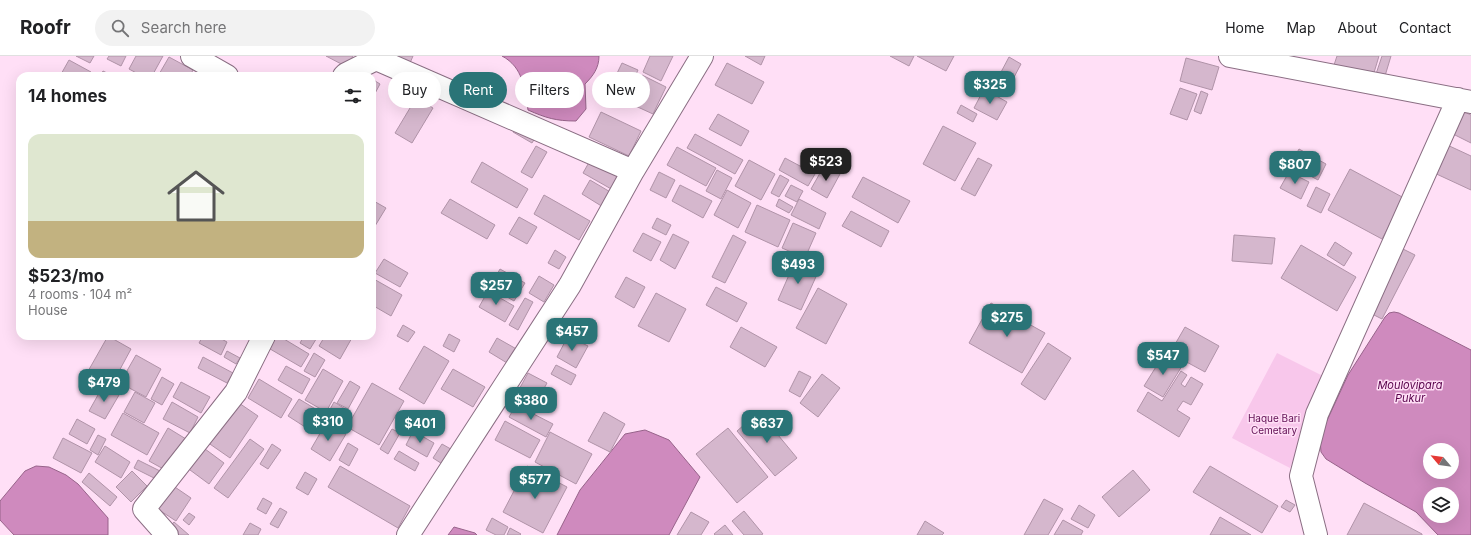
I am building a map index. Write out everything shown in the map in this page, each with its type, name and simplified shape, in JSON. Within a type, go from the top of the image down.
[{"type":"street","points":[[192,56],[220,72]]},
{"type":"street","points":[[408,535],[570,286],[633,171],[702,56]]},
{"type":"street","points":[[1230,56],[1464,100],[1317,414],[1300,476],[1316,535]]},
{"type":"street","points":[[350,72],[376,57],[633,171]]},
{"type":"street","points":[[167,535],[144,509],[236,392],[262,340]]},
{"type":"green space","name":"Haque Bari Cemetary","points":[[1277,353],[1327,378],[1290,468],[1232,438]]},
{"type":"water","points":[[502,56],[599,56],[595,72],[592,72],[592,76],[585,84],[586,109],[576,121],[551,118],[528,110],[528,108],[584,108],[584,72],[519,72]]},
{"type":"water","name":"Moulovipara Pukur","points":[[1389,313],[1399,313],[1471,350],[1471,535],[1438,535],[1427,523],[1459,523],[1459,487],[1423,487],[1423,519],[1416,512],[1326,459],[1321,452],[1320,440],[1324,427],[1348,375]]},
{"type":"water","points":[[645,430],[669,440],[700,477],[669,535],[557,535],[580,490],[625,434]]},
{"type":"water","points":[[36,466],[49,467],[66,475],[78,484],[108,518],[108,535],[14,535],[0,520],[0,501],[25,471]]},
{"type":"water","points":[[454,527],[475,533],[477,535],[448,535]]},
{"type":"building","points":[[76,56],[94,56],[90,63]]},
{"type":"building","points":[[109,56],[126,56],[121,66],[107,59]]},
{"type":"building","points":[[136,56],[163,56],[154,72],[135,72],[129,69]]},
{"type":"building","points":[[326,56],[353,56],[347,67]]},
{"type":"building","points":[[395,56],[413,56],[410,63]]},
{"type":"building","points":[[650,56],[673,56],[661,81],[650,76],[650,72],[643,72]]},
{"type":"building","points":[[745,56],[765,56],[761,65]]},
{"type":"building","points":[[890,56],[914,56],[909,66]]},
{"type":"building","points":[[917,56],[954,56],[946,71]]},
{"type":"building","points":[[1337,56],[1379,56],[1373,76],[1334,65]]},
{"type":"building","points":[[1382,56],[1391,56],[1385,76],[1376,74]]},
{"type":"building","points":[[169,57],[193,70],[192,72],[160,72]]},
{"type":"building","points":[[1009,57],[1021,64],[1012,81],[1000,74]]},
{"type":"building","points":[[1186,58],[1219,67],[1212,90],[1180,81]]},
{"type":"building","points":[[69,60],[91,72],[62,72]]},
{"type":"building","points":[[622,63],[638,70],[637,72],[618,72]]},
{"type":"building","points":[[727,63],[764,82],[752,104],[715,85]]},
{"type":"building","points":[[650,79],[666,87],[653,114],[640,108],[650,108]]},
{"type":"building","points":[[376,82],[380,84],[376,92]]},
{"type":"building","points":[[1180,88],[1197,94],[1187,120],[1170,114]]},
{"type":"building","points":[[984,89],[1007,102],[997,120],[974,108]]},
{"type":"building","points":[[1201,91],[1208,94],[1201,114],[1194,111]]},
{"type":"building","points":[[961,105],[977,114],[973,122],[957,113]]},
{"type":"building","points":[[410,108],[433,108],[412,143],[395,133]]},
{"type":"building","points":[[1462,111],[1471,115],[1471,143],[1451,133]]},
{"type":"building","points":[[601,112],[641,131],[629,156],[589,137]]},
{"type":"building","points":[[718,114],[749,131],[741,146],[709,129]]},
{"type":"building","points":[[518,122],[538,133],[532,143],[513,132]]},
{"type":"building","points":[[943,126],[976,143],[955,181],[923,164]]},
{"type":"building","points":[[695,134],[743,160],[735,174],[687,148]]},
{"type":"building","points":[[1443,143],[1471,156],[1471,190],[1430,171]]},
{"type":"building","points":[[536,146],[547,152],[532,178],[521,172]]},
{"type":"building","points":[[677,147],[716,168],[706,186],[667,165]]},
{"type":"building","points":[[1299,149],[1326,164],[1318,180],[1290,165]]},
{"type":"building","points":[[592,157],[622,175],[613,190],[583,173]]},
{"type":"building","points":[[785,158],[815,174],[808,186],[779,170]]},
{"type":"building","points":[[978,158],[992,165],[975,196],[961,189]]},
{"type":"building","points":[[749,160],[775,174],[761,200],[735,186]]},
{"type":"building","points":[[482,162],[528,189],[517,208],[471,182]]},
{"type":"building","points":[[824,166],[840,174],[827,198],[811,189]]},
{"type":"building","points":[[1350,169],[1404,198],[1382,239],[1328,210]]},
{"type":"building","points":[[717,170],[732,178],[721,199],[706,191]]},
{"type":"building","points":[[659,172],[675,180],[666,198],[650,190]]},
{"type":"building","points":[[1289,172],[1309,182],[1301,199],[1280,188]]},
{"type":"building","points":[[780,175],[789,180],[779,197],[771,193]]},
{"type":"building","points":[[863,177],[910,201],[898,223],[852,197]]},
{"type":"building","points":[[590,180],[612,193],[603,207],[582,194]]},
{"type":"building","points":[[680,185],[712,201],[703,218],[672,201]]},
{"type":"building","points":[[791,185],[803,191],[797,202],[785,196]]},
{"type":"building","points":[[1316,187],[1330,194],[1321,213],[1307,206]]},
{"type":"building","points":[[727,190],[751,203],[738,228],[714,215]]},
{"type":"building","points":[[544,195],[590,221],[579,240],[534,214]]},
{"type":"building","points":[[450,199],[495,225],[487,239],[441,213]]},
{"type":"building","points":[[779,199],[793,207],[789,213],[776,206]]},
{"type":"building","points":[[799,199],[826,213],[819,229],[791,215]]},
{"type":"building","points":[[376,202],[386,208],[376,224]]},
{"type":"building","points":[[757,205],[790,220],[778,247],[745,232]]},
{"type":"building","points":[[851,211],[889,231],[881,247],[842,226]]},
{"type":"building","points":[[519,217],[537,227],[527,244],[509,234]]},
{"type":"building","points":[[657,218],[671,225],[666,235],[652,228]]},
{"type":"building","points":[[793,223],[816,233],[805,258],[782,248]]},
{"type":"building","points":[[643,233],[661,242],[651,261],[633,251]]},
{"type":"building","points":[[673,234],[689,242],[675,269],[660,260]]},
{"type":"building","points":[[733,235],[746,242],[725,283],[712,277]]},
{"type":"building","points":[[1234,235],[1275,238],[1272,264],[1232,261]]},
{"type":"building","points":[[1335,242],[1352,253],[1344,266],[1327,255]]},
{"type":"building","points":[[1301,245],[1356,277],[1337,311],[1281,278]]},
{"type":"building","points":[[1401,248],[1415,255],[1382,319],[1368,312]]},
{"type":"building","points":[[555,250],[566,257],[559,269],[548,263]]},
{"type":"building","points":[[384,259],[408,273],[400,287],[376,274]]},
{"type":"building","points":[[796,259],[819,270],[801,310],[778,300]]},
{"type":"building","points":[[500,269],[525,283],[514,301],[490,287]]},
{"type":"building","points":[[539,276],[554,285],[544,302],[529,293]]},
{"type":"building","points":[[626,277],[645,287],[634,308],[615,297]]},
{"type":"building","points":[[376,280],[402,295],[391,316],[376,307]]},
{"type":"building","points":[[716,287],[747,303],[737,322],[706,305]]},
{"type":"building","points":[[818,288],[847,304],[826,344],[796,328]]},
{"type":"building","points":[[488,291],[514,306],[505,322],[479,307]]},
{"type":"building","points":[[656,293],[686,309],[669,342],[638,326]]},
{"type":"building","points":[[525,298],[533,302],[518,330],[509,325]]},
{"type":"building","points":[[991,303],[1045,333],[1022,373],[969,343]]},
{"type":"building","points":[[403,325],[415,332],[408,342],[397,336]]},
{"type":"building","points":[[741,327],[777,347],[765,367],[730,347]]},
{"type":"building","points":[[1185,327],[1219,346],[1205,372],[1170,353]]},
{"type":"building","points":[[449,334],[460,340],[454,352],[443,346]]},
{"type":"building","points":[[568,336],[588,346],[576,368],[557,357]]},
{"type":"building","points":[[497,338],[520,351],[512,366],[489,352]]},
{"type":"building","points":[[106,340],[115,340],[131,349],[111,386],[87,373]]},
{"type":"building","points":[[201,340],[223,340],[227,342],[221,355],[199,343]]},
{"type":"building","points":[[268,340],[286,340],[309,354],[301,367],[265,346]]},
{"type":"building","points":[[302,340],[316,340],[310,349],[300,343]]},
{"type":"building","points":[[323,340],[351,340],[340,359],[319,346]]},
{"type":"building","points":[[1048,343],[1071,358],[1045,400],[1021,384]]},
{"type":"building","points":[[424,346],[449,361],[424,404],[399,389]]},
{"type":"building","points":[[227,351],[240,358],[236,364],[224,357]]},
{"type":"building","points":[[314,353],[325,360],[315,377],[304,371]]},
{"type":"building","points":[[1164,354],[1182,366],[1163,397],[1144,386]]},
{"type":"building","points":[[136,355],[161,369],[146,397],[120,383]]},
{"type":"building","points":[[203,357],[233,373],[227,383],[198,368]]},
{"type":"building","points":[[556,365],[576,375],[571,385],[551,374]]},
{"type":"building","points":[[286,366],[310,379],[302,394],[278,380]]},
{"type":"building","points":[[323,369],[343,381],[326,412],[305,400]]},
{"type":"building","points":[[453,369],[485,387],[473,407],[441,389]]},
{"type":"building","points":[[799,371],[811,377],[800,397],[789,391]]},
{"type":"building","points":[[1181,371],[1187,375],[1181,384],[1185,387],[1191,377],[1203,384],[1191,405],[1183,401],[1177,410],[1190,418],[1179,437],[1137,411],[1148,392],[1162,401]]},
{"type":"building","points":[[528,373],[547,383],[535,405],[516,395]]},
{"type":"building","points":[[822,374],[840,388],[818,417],[800,403]]},
{"type":"building","points":[[162,377],[174,384],[162,405],[151,399]]},
{"type":"building","points":[[259,379],[292,399],[281,418],[248,398]]},
{"type":"building","points":[[350,381],[360,387],[348,409],[337,403]]},
{"type":"building","points":[[181,382],[210,397],[201,413],[173,397]]},
{"type":"building","points":[[372,383],[404,401],[379,445],[347,427]]},
{"type":"building","points":[[103,386],[119,395],[105,419],[89,411]]},
{"type":"building","points":[[135,392],[155,403],[144,423],[124,412]]},
{"type":"building","points":[[299,399],[324,414],[313,432],[288,416]]},
{"type":"building","points":[[236,401],[258,416],[230,458],[207,442]]},
{"type":"building","points":[[172,402],[198,417],[190,433],[163,419]]},
{"type":"building","points":[[334,402],[347,410],[342,420],[328,413]]},
{"type":"building","points":[[516,405],[553,424],[546,437],[509,417]]},
{"type":"building","points":[[604,412],[625,424],[610,452],[588,441]]},
{"type":"building","points":[[759,412],[797,458],[775,476],[737,431]]},
{"type":"building","points":[[123,413],[159,433],[147,455],[111,435]]},
{"type":"building","points":[[77,419],[95,429],[87,444],[69,434]]},
{"type":"building","points":[[505,421],[540,440],[530,458],[495,440]]},
{"type":"building","points":[[326,423],[346,434],[330,461],[311,449]]},
{"type":"building","points":[[168,428],[186,439],[167,471],[149,461]]},
{"type":"building","points":[[728,428],[768,477],[737,503],[696,454]]},
{"type":"building","points":[[392,429],[400,433],[388,454],[380,449]]},
{"type":"building","points":[[413,431],[434,443],[427,457],[406,445]]},
{"type":"building","points":[[550,432],[592,454],[576,484],[535,462]]},
{"type":"building","points":[[98,435],[106,439],[98,455],[90,450]]},
{"type":"building","points":[[63,438],[92,453],[81,473],[53,458]]},
{"type":"building","points":[[250,439],[264,449],[228,498],[214,488]]},
{"type":"building","points":[[348,443],[358,449],[349,466],[339,460]]},
{"type":"building","points":[[272,444],[281,450],[268,469],[260,464]]},
{"type":"building","points":[[442,444],[456,452],[447,467],[433,458]]},
{"type":"building","points":[[105,446],[130,462],[121,478],[95,462]]},
{"type":"building","points":[[201,446],[224,463],[209,484],[186,467]]},
{"type":"building","points":[[399,451],[419,463],[415,471],[394,459]]},
{"type":"building","points":[[138,460],[162,472],[158,480],[134,468]]},
{"type":"building","points":[[340,466],[410,506],[398,528],[328,487]]},
{"type":"building","points":[[527,466],[567,487],[543,533],[503,512]]},
{"type":"building","points":[[1210,466],[1278,506],[1262,533],[1193,492]]},
{"type":"building","points":[[1133,470],[1150,490],[1119,517],[1102,497]]},
{"type":"building","points":[[132,471],[147,486],[131,502],[116,487]]},
{"type":"building","points":[[305,472],[317,479],[308,495],[296,488]]},
{"type":"building","points":[[89,473],[117,497],[110,506],[82,482]]},
{"type":"building","points":[[169,483],[191,498],[176,521],[153,506]]},
{"type":"building","points":[[263,498],[272,503],[266,514],[257,509]]},
{"type":"building","points":[[1044,499],[1063,509],[1048,535],[1024,535]]},
{"type":"building","points":[[1286,500],[1295,505],[1290,512],[1281,507]]},
{"type":"building","points":[[1364,503],[1422,534],[1422,535],[1347,535]]},
{"type":"building","points":[[1079,505],[1095,515],[1088,528],[1071,519]]},
{"type":"building","points":[[280,508],[287,512],[278,528],[270,524]]},
{"type":"building","points":[[744,511],[763,534],[744,535],[732,521]]},
{"type":"building","points":[[691,512],[709,522],[701,535],[677,535]]},
{"type":"building","points":[[189,513],[195,517],[189,525],[183,520]]},
{"type":"building","points":[[1220,517],[1251,535],[1210,535]]},
{"type":"building","points":[[492,518],[508,527],[504,535],[496,535],[486,530]]},
{"type":"building","points":[[1063,520],[1083,531],[1081,535],[1054,535]]},
{"type":"building","points":[[925,521],[944,533],[942,535],[917,535]]},
{"type":"building","points":[[174,522],[189,535],[172,535],[167,530]]},
{"type":"building","points":[[250,523],[261,529],[258,535],[243,535]]},
{"type":"building","points":[[725,525],[733,535],[714,534]]},
{"type":"building","points":[[510,528],[521,534],[507,535]]}]
